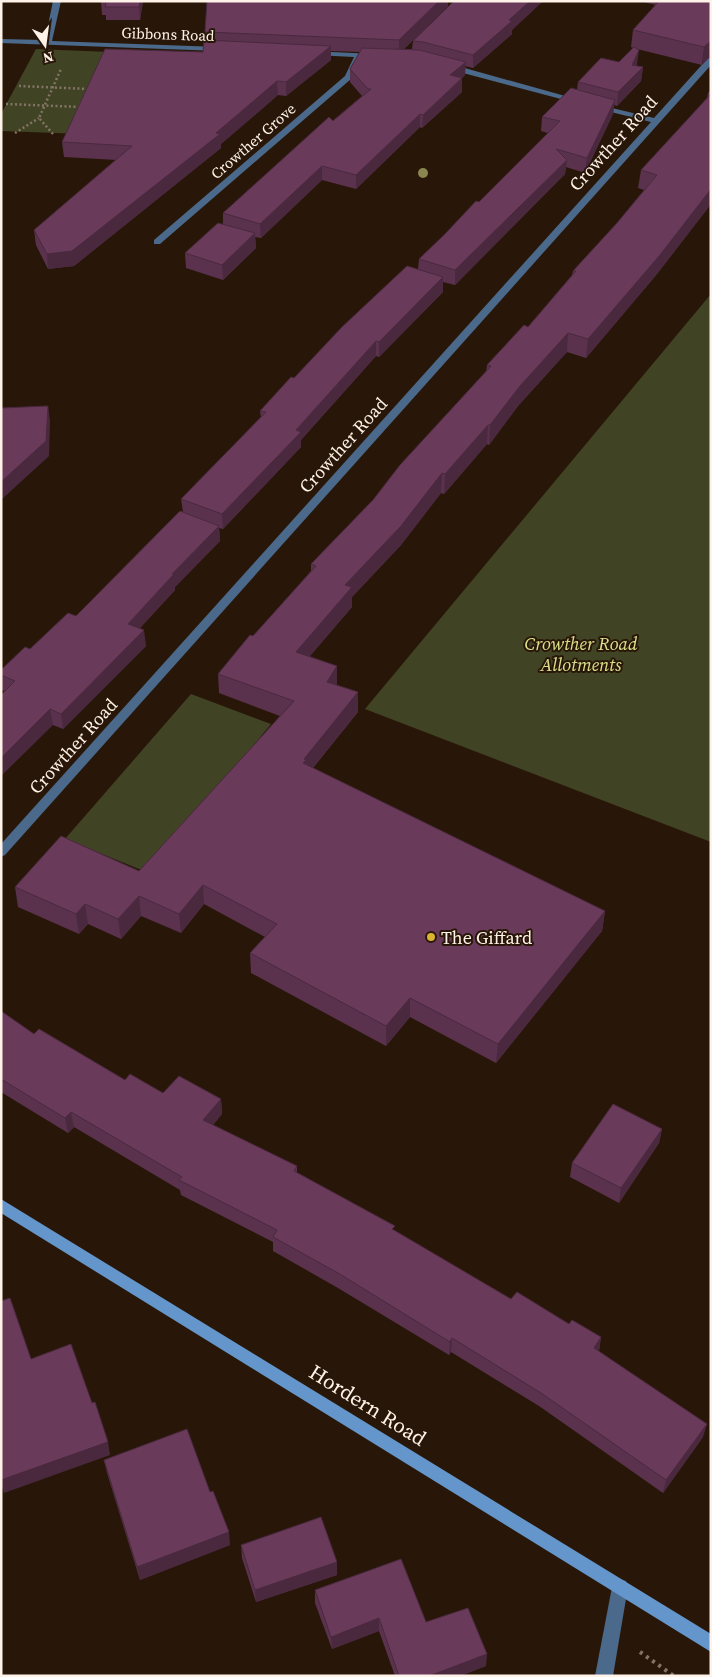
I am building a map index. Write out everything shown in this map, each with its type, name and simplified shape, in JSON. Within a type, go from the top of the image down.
[{"type":"street","points":[[48,43],[57,1]]},
{"type":"street","name":"Gibbons Road","points":[[1,41],[231,50]]},
{"type":"street","points":[[300,52],[386,56]]},
{"type":"street","name":"Crowther Grove","points":[[157,242],[348,78],[359,55]]},
{"type":"street","name":"Crowther Road","points":[[1,852],[711,60]]},
{"type":"street","points":[[444,65],[656,121]]},
{"type":"street","name":"Hordern Road","points":[[1,1205],[711,1644]]},
{"type":"street","points":[[604,1676],[620,1587]]},
{"type":"path","points":[[15,133],[39,118],[73,44]]},
{"type":"path","points":[[19,86],[92,90]]},
{"type":"path","points":[[6,104],[84,108]]},
{"type":"path","points":[[39,118],[53,134]]},
{"type":"green space","points":[[36,49],[134,53],[84,134],[1,131],[1,114]]},
{"type":"green space","name":"Crowther Road Allotments","points":[[711,294],[711,842],[365,709]]},
{"type":"green space","points":[[191,694],[271,724],[149,873],[65,839]]},
{"type":"building","points":[[106,1],[140,1],[139,7],[105,7]]},
{"type":"building","points":[[207,1],[439,1],[399,40],[205,32]]},
{"type":"building","points":[[454,1],[530,1],[509,20],[512,21],[473,55],[413,41]]},
{"type":"building","points":[[659,1],[711,1],[711,41],[704,47],[633,30]]},
{"type":"building","points":[[204,40],[331,46],[286,82],[277,81],[216,133],[220,134],[72,251],[47,254],[34,230],[132,146],[62,142],[105,49],[203,52]]},
{"type":"building","points":[[634,47],[639,50],[632,65],[643,67],[618,92],[578,82],[601,58],[619,62]]},
{"type":"building","points":[[362,48],[419,50],[466,62],[450,75],[462,78],[423,115],[420,114],[356,175],[322,166],[260,224],[223,213],[329,117],[333,121],[371,89],[368,89],[350,69]]},
{"type":"building","points":[[571,88],[615,100],[587,158],[556,149],[567,160],[455,270],[419,259],[476,201],[479,202],[560,121],[542,117]]},
{"type":"building","points":[[711,94],[711,189],[660,255],[588,339],[568,333],[520,386],[490,425],[445,474],[442,473],[401,526],[345,585],[352,587],[296,652],[337,666],[327,682],[358,692],[304,759],[306,760],[303,763],[605,911],[498,1044],[410,998],[386,1026],[250,953],[277,924],[203,885],[179,914],[139,896],[118,919],[85,904],[76,914],[15,887],[61,836],[139,871],[294,701],[218,674],[250,635],[253,636],[316,566],[311,564],[373,500],[400,465],[491,366],[487,365],[524,325],[528,327],[576,271],[573,271],[617,223],[657,175],[641,170]]},
{"type":"building","points":[[218,223],[255,233],[222,265],[185,253]]},
{"type":"building","points":[[407,266],[443,277],[379,342],[376,341],[296,430],[301,432],[222,514],[181,499],[266,412],[260,411],[291,377],[294,378],[342,327]]},
{"type":"building","points":[[48,406],[46,441],[1,482],[1,408]]},
{"type":"building","points":[[180,511],[219,526],[172,574],[174,574],[128,624],[144,630],[61,714],[50,709],[1,758],[1,695],[15,681],[1,675],[1,670],[25,647],[30,649],[68,613],[76,616]]},
{"type":"building","points":[[1,1011],[34,1034],[39,1029],[125,1080],[130,1074],[163,1093],[179,1076],[221,1099],[203,1120],[297,1166],[294,1171],[395,1226],[392,1229],[511,1299],[517,1292],[569,1324],[572,1320],[601,1337],[594,1348],[707,1424],[666,1480],[541,1393],[452,1338],[450,1342],[338,1273],[273,1237],[277,1230],[179,1180],[182,1177],[71,1112],[65,1118],[1,1079]]},
{"type":"building","points":[[613,1104],[662,1129],[621,1188],[572,1163]]},
{"type":"building","points":[[10,1298],[31,1359],[71,1344],[92,1403],[95,1402],[108,1442],[1,1480],[1,1301]]},
{"type":"building","points":[[187,1429],[210,1492],[213,1491],[229,1532],[137,1567],[104,1460]]},
{"type":"building","points":[[321,1517],[337,1562],[255,1590],[241,1545]]},
{"type":"building","points":[[401,1559],[426,1622],[468,1608],[487,1654],[429,1676],[399,1676],[379,1618],[331,1637],[315,1590]]},
{"type":"place","name":"The Giffard","points":[[431,937]]}]
